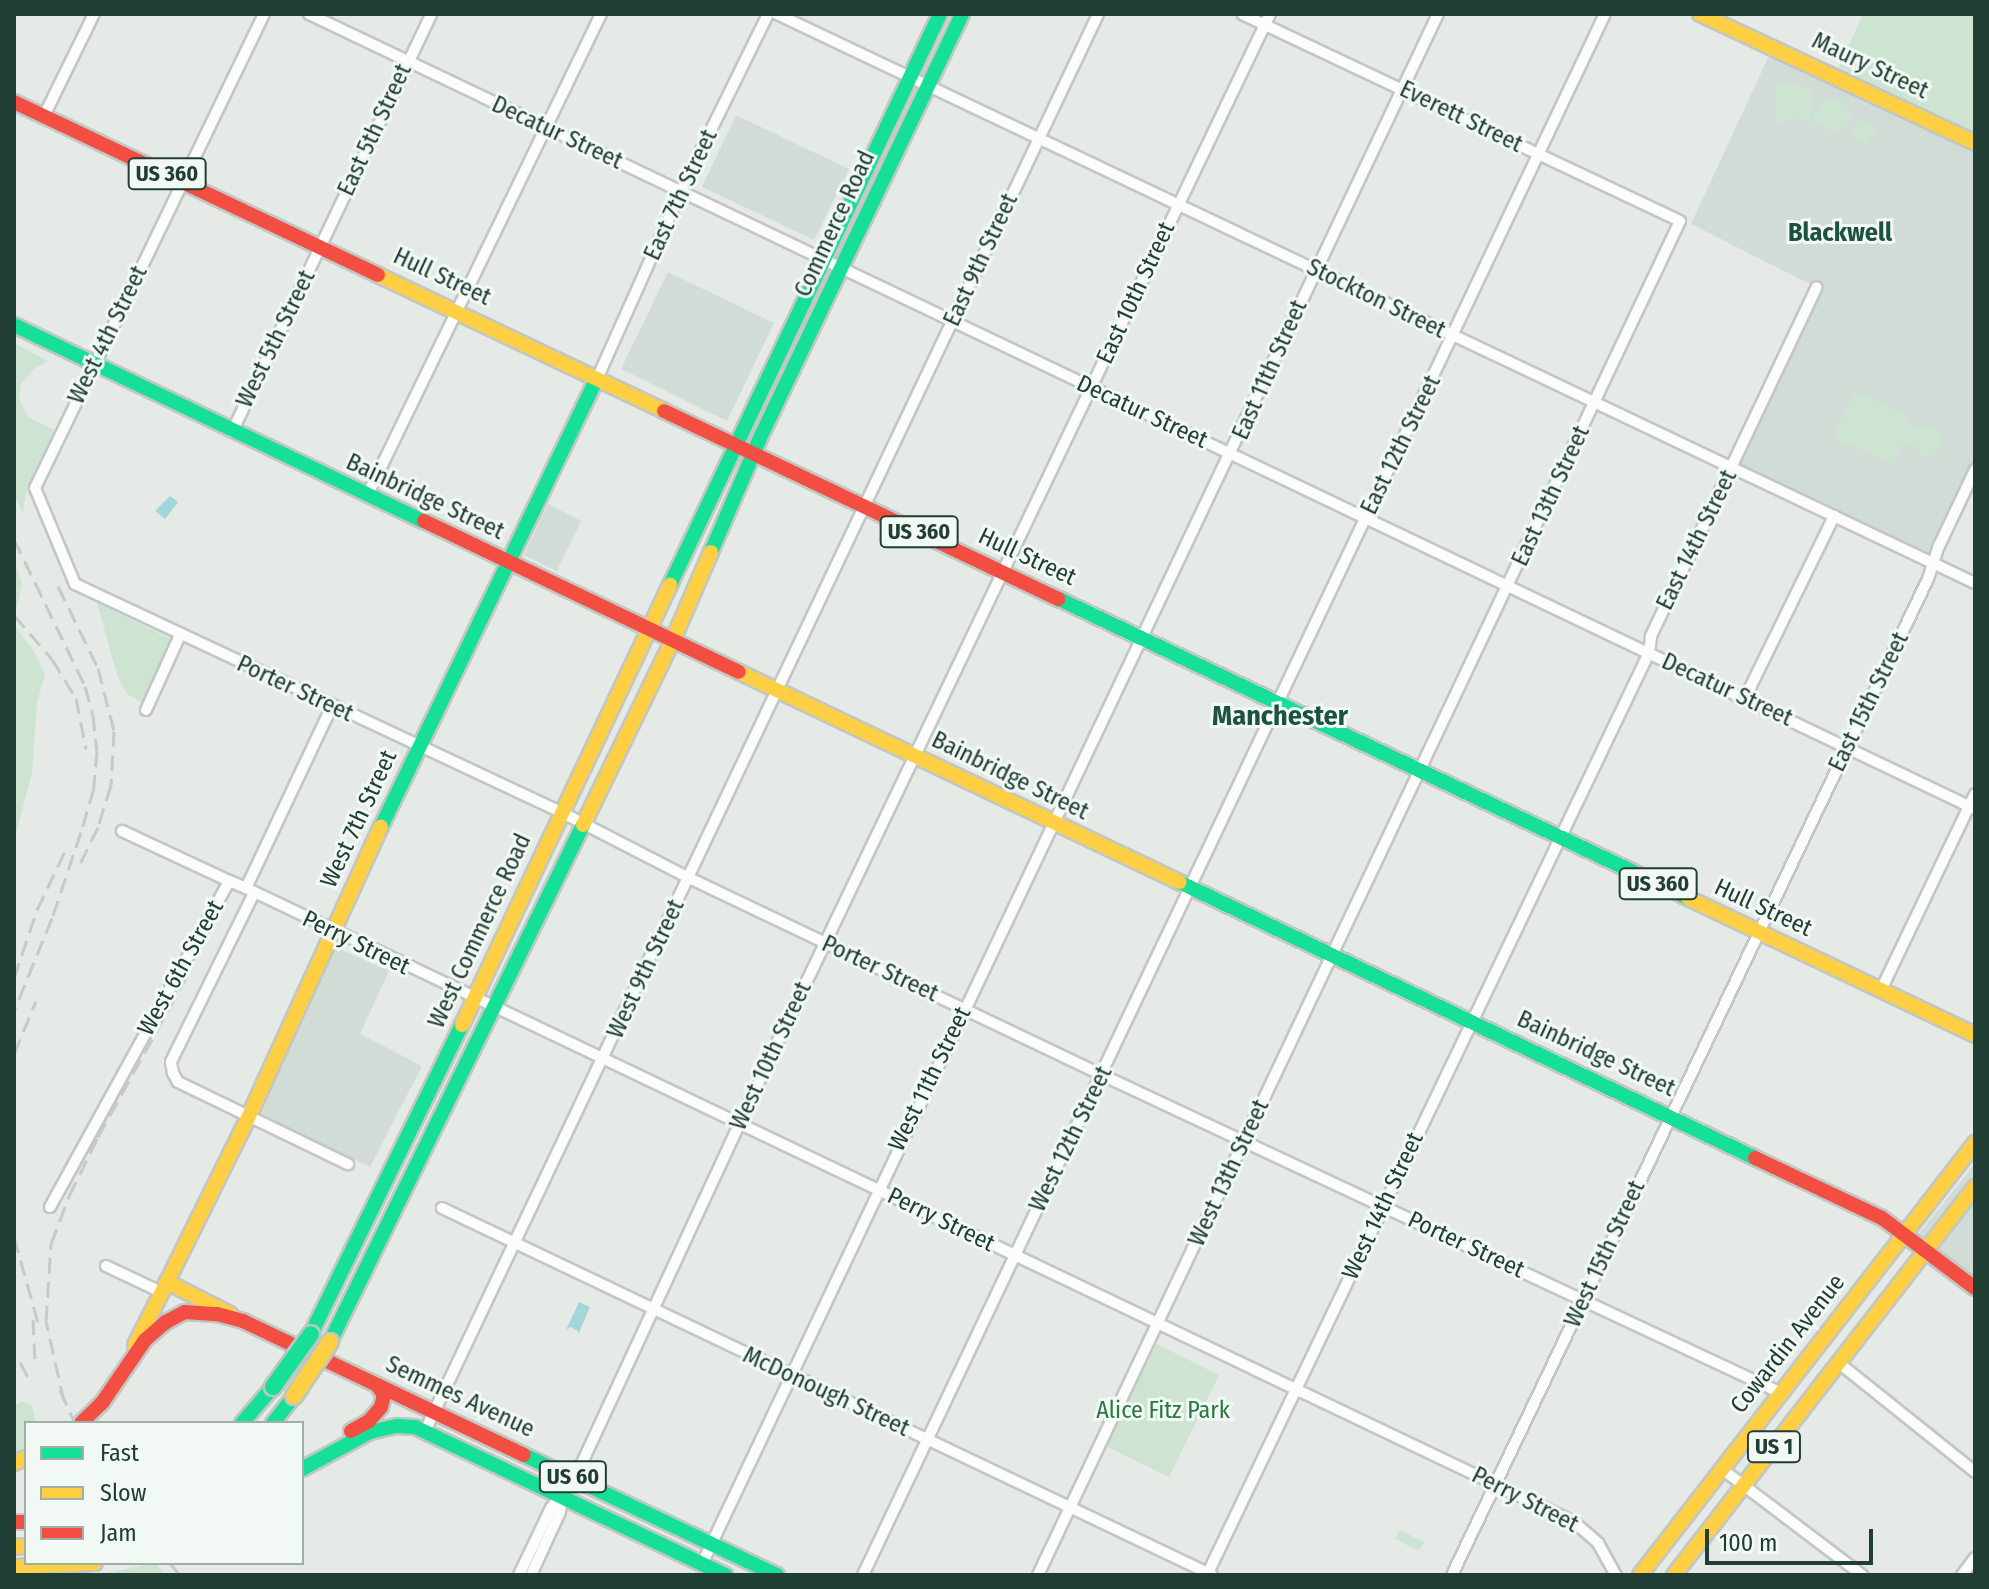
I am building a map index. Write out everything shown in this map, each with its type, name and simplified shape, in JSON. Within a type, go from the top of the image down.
[{"type":"main road","name":"Commerce Road","points":[[734,444],[940,14]]},
{"type":"main road","name":"Commerce Road","points":[[753,454],[962,14]]},
{"type":"main road","name":"Maury Street","points":[[1700,14],[1975,143]]},
{"type":"main road","name":"Hull Street","points":[[14,102],[1975,1035]]},
{"type":"main road","name":"Bainbridge Street","points":[[14,325],[232,432],[1882,1218],[1975,1288]]},
{"type":"main road","name":"West 7th Street","points":[[124,1366],[249,1116],[507,561],[597,379]]},
{"type":"main road","name":"West Commerce Road","points":[[244,1421],[311,1334],[341,1278],[650,631],[734,444]]},
{"type":"main road","name":"West Commerce Road","points":[[275,1421],[330,1342],[672,642],[753,454]]},
{"type":"main road","name":"Cowardin Avenue","points":[[1640,1575],[1975,1143]]},
{"type":"main road","name":"US 1","points":[[1674,1575],[1975,1187]]},
{"type":"main road","name":"Semmes Avenue","points":[[164,1287],[243,1321],[777,1575]]},
{"type":"main road","name":"US 60","points":[[86,1419],[113,1388],[124,1366],[145,1340],[175,1316],[201,1312],[243,1321]]},
{"type":"main road","points":[[307,1466],[376,1415],[383,1401],[377,1385]]},
{"type":"main road","name":"US 60","points":[[307,1466],[379,1429],[408,1426],[425,1431]]},
{"type":"main road","name":"Semmes Avenue","points":[[425,1431],[725,1575]]},
{"type":"main road","points":[[14,1567],[54,1565]]},
{"type":"street","points":[[44,116],[94,14]]},
{"type":"street","name":"West 4th Street","points":[[35,488],[264,14]]},
{"type":"street","name":"Decatur Street","points":[[309,14],[1972,808]]},
{"type":"street","name":"East 5th Street","points":[[321,247],[431,14]]},
{"type":"street","points":[[367,496],[601,14]]},
{"type":"street","name":"East 7th Street","points":[[597,379],[681,191],[768,14]]},
{"type":"street","name":"Stockton Street","points":[[777,14],[1975,583]]},
{"type":"street","name":"East 9th Street","points":[[864,506],[1098,14]]},
{"type":"street","name":"Everett Street","points":[[1242,14],[1267,19],[1402,88],[1680,221]]},
{"type":"street","name":"East 11th Street","points":[[1142,639],[1438,14]]},
{"type":"street","name":"East 12th Street","points":[[1279,702],[1605,14]]},
{"type":"street","name":"East 10th Street","points":[[1001,571],[1267,19]]},
{"type":"street","name":"East 13th Street","points":[[1420,770],[1680,221]]},
{"type":"street","name":"West 5th Street","points":[[232,432],[321,247]]},
{"type":"street","name":"East 14th Street","points":[[1559,836],[1649,653],[1651,636],[1817,287]]},
{"type":"street","name":"East 15th Street","points":[[1758,932],[1848,747],[1975,470]]},
{"type":"street","name":"Porter Street","points":[[35,488],[75,584],[563,813],[689,878],[1102,1075],[1781,1393]]},
{"type":"street","name":"West 9th Street","points":[[425,1431],[864,506]]},
{"type":"street","points":[[1745,698],[1834,516]]},
{"type":"street","name":"West 10th Street","points":[[519,1575],[551,1508],[575,1478],[1001,571]]},
{"type":"street","points":[[146,710],[180,635]]},
{"type":"street","name":"West 11th Street","points":[[702,1564],[877,1189],[1142,639]]},
{"type":"street","name":"West 12th Street","points":[[863,1575],[1279,702]]},
{"type":"street","name":"West 6th Street","points":[[50,1207],[229,881],[250,891],[332,706]]},
{"type":"street","name":"West 13th Street","points":[[1038,1575],[1420,770]]},
{"type":"street","points":[[1881,990],[1972,808],[1975,794]]},
{"type":"street","points":[[122,831],[229,881]]},
{"type":"street","name":"West 14th Street","points":[[1209,1574],[1559,836]]},
{"type":"street","points":[[250,891],[171,1068],[178,1082],[348,1164]]},
{"type":"street","name":"Perry Street","points":[[250,891],[1586,1529],[1616,1575]]},
{"type":"street","name":"West 15th Street","points":[[1452,1575],[1758,932]]},
{"type":"street","name":"McDonough Street","points":[[442,1208],[652,1311],[1209,1574]]},
{"type":"street","points":[[106,1266],[164,1287]]},
{"type":"street","points":[[1839,1363],[1975,1472]]},
{"type":"street","points":[[1722,1469],[1862,1575]]},
{"type":"street","name":"West 10th Street","points":[[531,1575],[560,1512],[562,1497]]},
{"type":"street","points":[[1962,1575],[1975,1558]]},
{"type":"shaded area","points":[[1773,47],[1975,143],[1975,470],[1933,563],[1732,467],[1816,287],[1691,224]]},
{"type":"shaded area","points":[[736,115],[849,169],[814,240],[702,187]]},
{"type":"shaded area","points":[[668,272],[774,323],[727,421],[621,369]]},
{"type":"shaded area","points":[[548,504],[581,521],[557,571],[524,555]]},
{"type":"shaded area","points":[[333,946],[389,971],[360,1034],[422,1066],[370,1167],[257,1113]]},
{"type":"shaded area","points":[[1975,1164],[1975,1285],[1916,1237]]},
{"type":"green space","points":[[1863,14],[1975,14],[1975,143],[1835,76]]},
{"type":"green space","points":[[1775,82],[1811,88],[1811,119],[1822,103],[1831,99],[1846,104],[1853,118],[1836,134],[1817,122],[1798,119],[1775,123]]},
{"type":"green space","points":[[1862,119],[1877,129],[1865,145],[1849,132]]},
{"type":"green space","points":[[14,343],[48,361],[34,369],[21,384],[19,399],[28,417],[55,430],[26,493],[23,513],[14,495]]},
{"type":"green space","points":[[1854,391],[1909,417],[1906,423],[1917,428],[1927,425],[1936,429],[1942,438],[1940,449],[1932,456],[1922,456],[1911,444],[1903,445],[1893,464],[1833,437]]},
{"type":"green space","points":[[14,560],[22,584],[14,619]]},
{"type":"green space","points":[[97,603],[171,639],[143,703],[127,694],[118,678]]},
{"type":"green space","points":[[14,625],[34,651],[45,675],[37,702],[32,773],[14,841]]},
{"type":"green space","name":"Alice Fitz Park","points":[[1157,1344],[1219,1375],[1169,1477],[1106,1446]]},
{"type":"green space","points":[[22,1401],[32,1406],[36,1421],[24,1421],[24,1450],[14,1455],[14,1406]]},
{"type":"green space","points":[[1400,1530],[1424,1542],[1419,1551],[1395,1539]]},
{"type":"green space","points":[[157,1565],[166,1575],[97,1575]]},
{"type":"water","points":[[170,496],[178,502],[165,519],[155,511]]},
{"type":"water","points":[[579,1302],[590,1307],[578,1335],[578,1331],[570,1327],[566,1330]]},
{"type":"railway","points":[[14,539],[85,686],[93,715],[97,751],[94,788],[81,832],[52,918],[14,1011]]},
{"type":"railway","points":[[58,586],[98,668],[114,731],[111,785],[98,827],[80,864]]},
{"type":"railway","points":[[14,615],[52,659],[76,698],[86,749]]},
{"type":"railway","points":[[14,978],[37,910],[66,849]]},
{"type":"railway","points":[[64,1401],[46,1321],[51,1244],[69,1196],[98,1137],[190,970]]},
{"type":"railway","points":[[14,1054],[36,1001]]},
{"type":"railway","points":[[14,1237],[39,1326]]},
{"type":"railway","points":[[33,1319],[35,1362]]},
{"type":"railway","points":[[20,1362],[30,1381]]},
{"type":"railway","points":[[60,1390],[74,1421]]},
{"type":"railway","points":[[172,1565],[180,1575]]},
{"type":"traffic: fast","points":[[670,585],[940,14]]},
{"type":"traffic: fast","points":[[711,552],[760,438],[962,14]]},
{"type":"traffic: fast","points":[[14,325],[424,521]]},
{"type":"traffic: fast","points":[[381,827],[597,379]]},
{"type":"traffic: fast","points":[[1059,599],[1688,898]]},
{"type":"traffic: fast","points":[[330,1342],[583,825]]},
{"type":"traffic: fast","points":[[1179,882],[1755,1158]]},
{"type":"traffic: fast","points":[[311,1334],[462,1025]]},
{"type":"traffic: fast","points":[[273,1387],[311,1334]]},
{"type":"traffic: fast","points":[[244,1421],[273,1387]]},
{"type":"traffic: fast","points":[[275,1421],[294,1396]]},
{"type":"traffic: fast","points":[[304,1468],[370,1432],[397,1426],[415,1427],[725,1575]]},
{"type":"traffic: fast","points":[[524,1455],[777,1575]]},
{"type":"traffic: slow","points":[[1700,14],[1975,143]]},
{"type":"traffic: slow","points":[[378,275],[664,411]]},
{"type":"traffic: slow","points":[[583,825],[672,642],[711,552]]},
{"type":"traffic: slow","points":[[462,1025],[670,585]]},
{"type":"traffic: slow","points":[[739,672],[1179,882]]},
{"type":"traffic: slow","points":[[230,1314],[167,1282],[249,1116],[381,827]]},
{"type":"traffic: slow","points":[[1688,898],[1975,1035]]},
{"type":"traffic: slow","points":[[1640,1575],[1975,1143]]},
{"type":"traffic: slow","points":[[1674,1575],[1975,1187]]},
{"type":"traffic: slow","points":[[135,1345],[167,1282]]},
{"type":"traffic: slow","points":[[294,1396],[330,1342]]},
{"type":"traffic: slow","points":[[14,1463],[24,1459]]},
{"type":"traffic: slow","points":[[14,1547],[24,1546]]},
{"type":"traffic: slow","points":[[14,1567],[54,1565]]},
{"type":"traffic: jam","points":[[14,102],[378,275]]},
{"type":"traffic: jam","points":[[664,411],[1059,599]]},
{"type":"traffic: jam","points":[[424,521],[739,672]]},
{"type":"traffic: jam","points":[[1755,1158],[1882,1218],[1975,1288]]},
{"type":"traffic: jam","points":[[83,1421],[102,1403],[145,1340],[166,1322],[185,1312],[217,1314],[243,1321],[524,1455]]},
{"type":"traffic: jam","points":[[351,1431],[369,1421],[381,1407],[384,1395],[377,1385]]},
{"type":"traffic: jam","points":[[14,1522],[24,1522]]},
{"type":"district","name":"Blackwell","points":[[1840,233]]},
{"type":"district","name":"Manchester","points":[[1280,716]]}]
